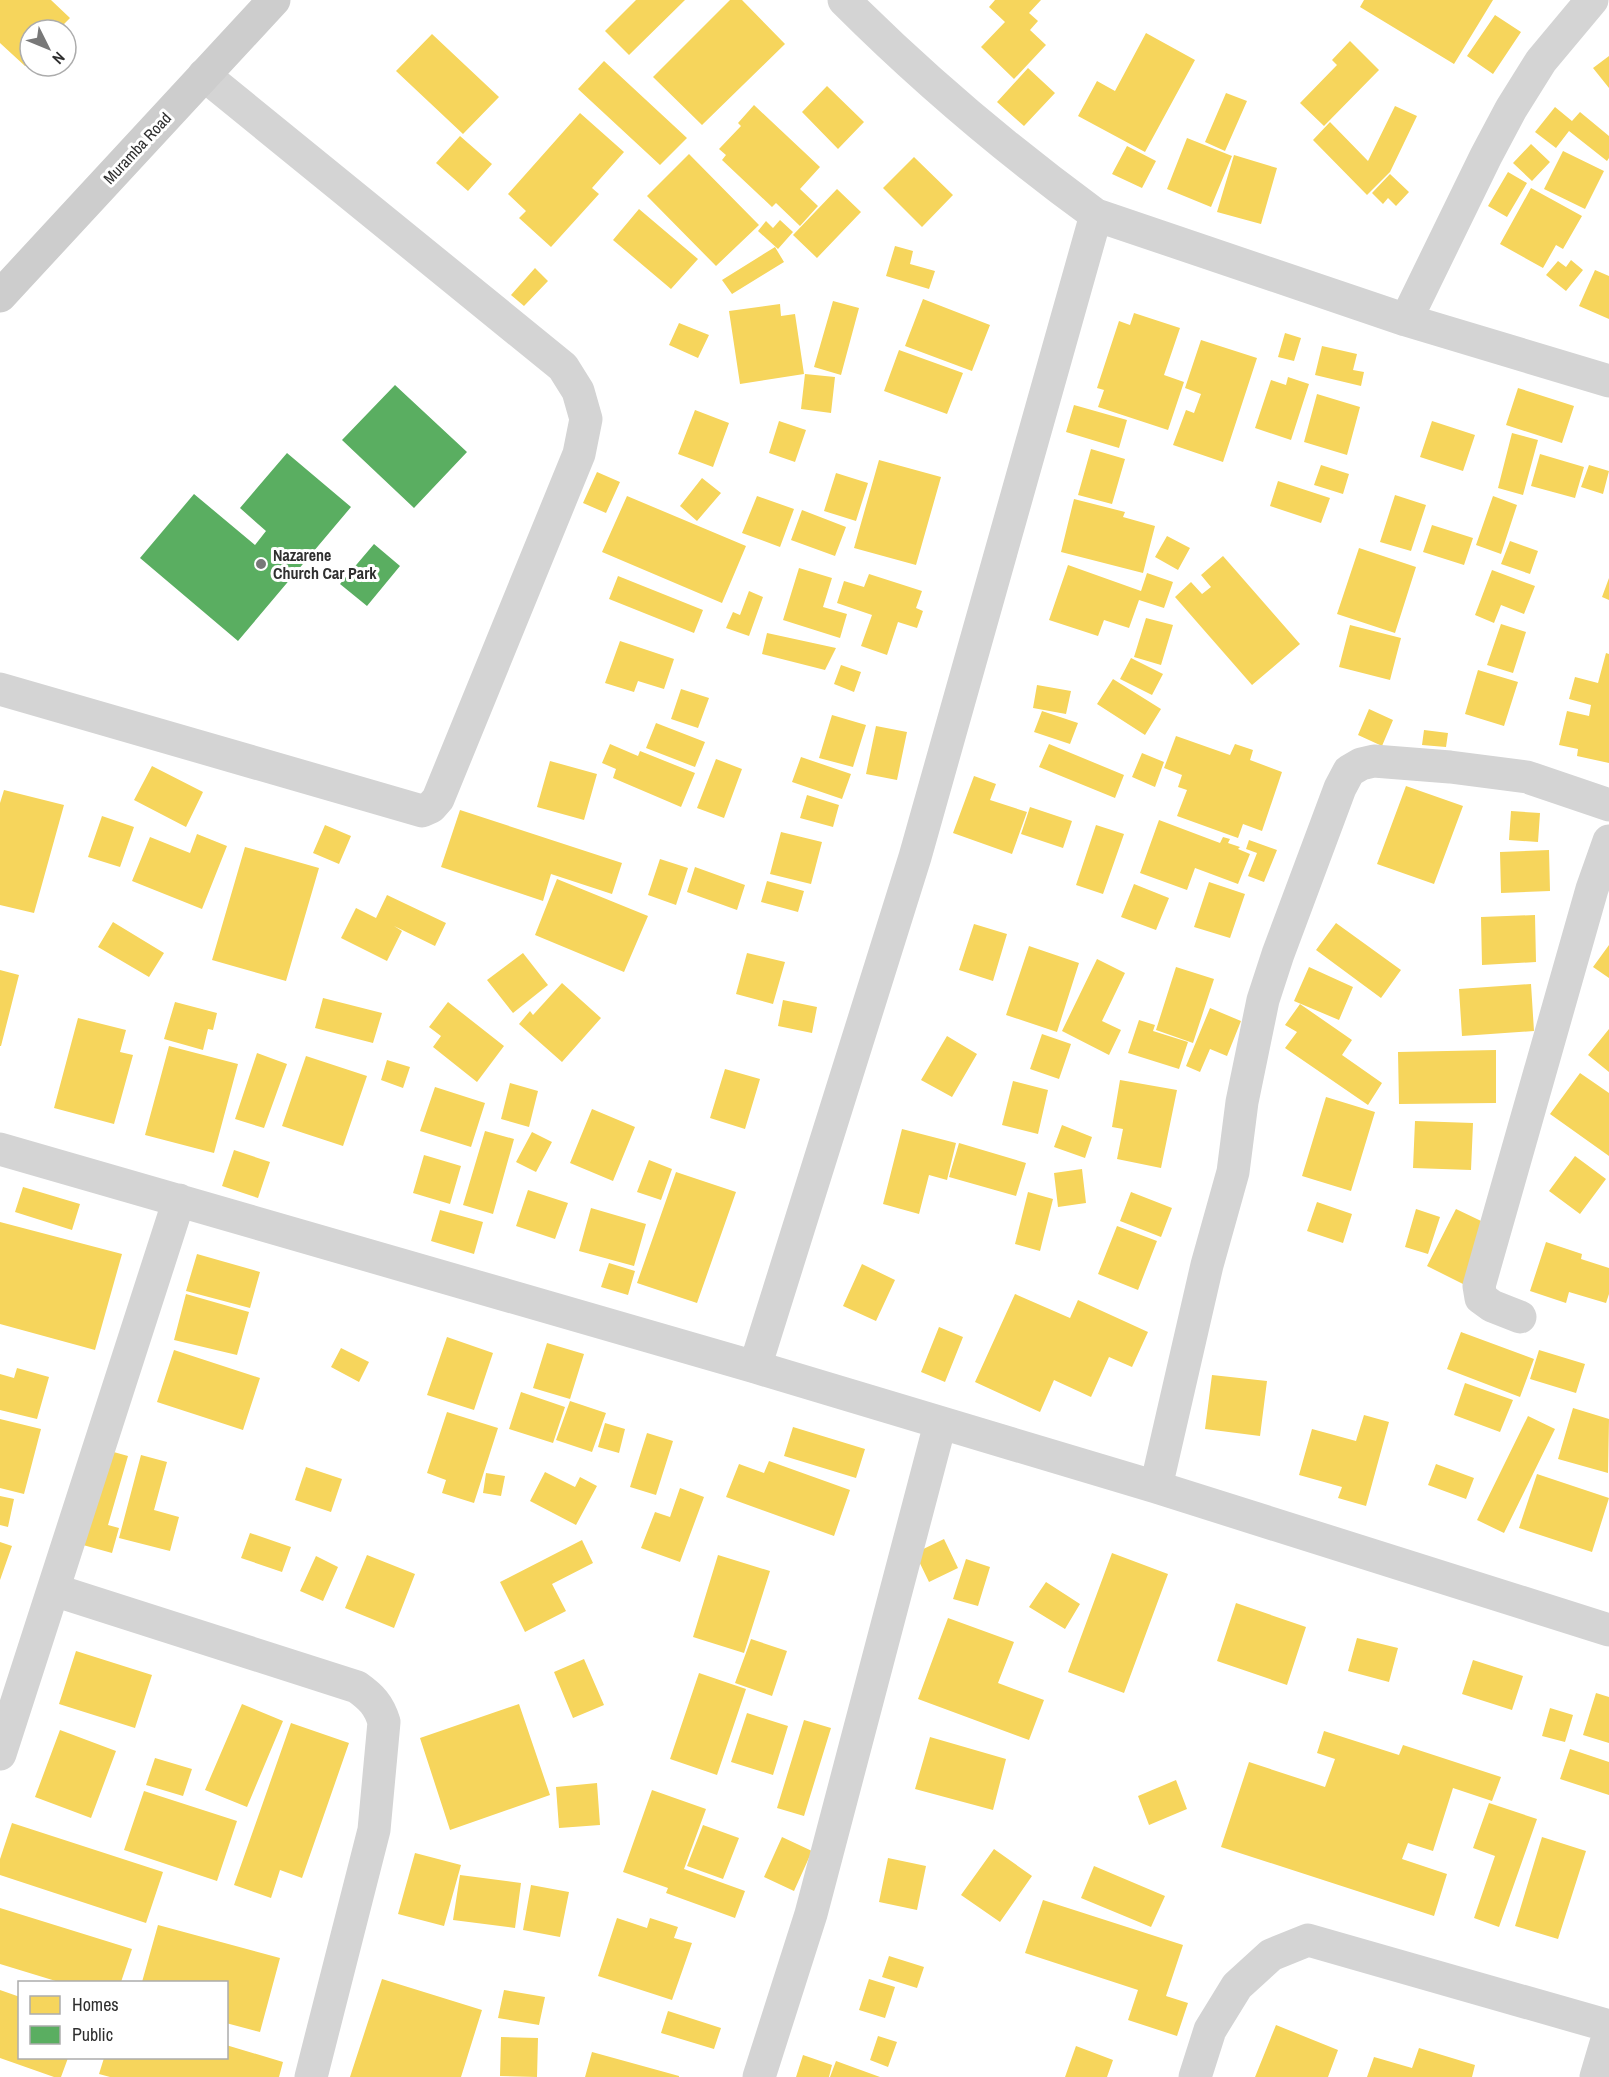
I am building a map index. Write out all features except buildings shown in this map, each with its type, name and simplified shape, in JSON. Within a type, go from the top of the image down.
[{"type":"street","name":"Muramba Road","points":[[0,296],[274,0]]},
{"type":"street","points":[[844,0],[891,47],[975,120],[1096,215],[1406,320],[1609,381]]},
{"type":"street","points":[[1406,320],[1511,109],[1541,61],[1592,0]]},
{"type":"street","points":[[0,689],[422,811],[431,807],[438,799],[579,454],[586,418],[578,392],[562,367],[204,75]]},
{"type":"street","points":[[755,1367],[915,856],[1096,215]]},
{"type":"street","points":[[1156,1487],[1207,1265],[1233,1172],[1242,1102],[1263,1000],[1340,788],[1349,771],[1361,764],[1374,761],[1450,767],[1527,777],[1609,805]]},
{"type":"street","points":[[1520,1317],[1492,1306],[1481,1298],[1479,1286],[1589,900],[1609,841]]},
{"type":"street","points":[[0,1149],[755,1367],[1156,1487],[1609,1630]]},
{"type":"street","points":[[0,1754],[179,1200]]},
{"type":"street","points":[[759,2077],[810,1914],[940,1424]]},
{"type":"street","points":[[54,1590],[357,1687],[373,1699],[381,1710],[384,1722],[374,1830],[311,2077]]},
{"type":"street","points":[[1195,2077],[1210,2030],[1238,1986],[1271,1955],[1308,1940],[1609,2026]]},
{"type":"street","points":[[1596,2077],[1609,2032]]},
{"type":"place","name":"Nazarene Church Car Park","points":[[261,564]]}]
